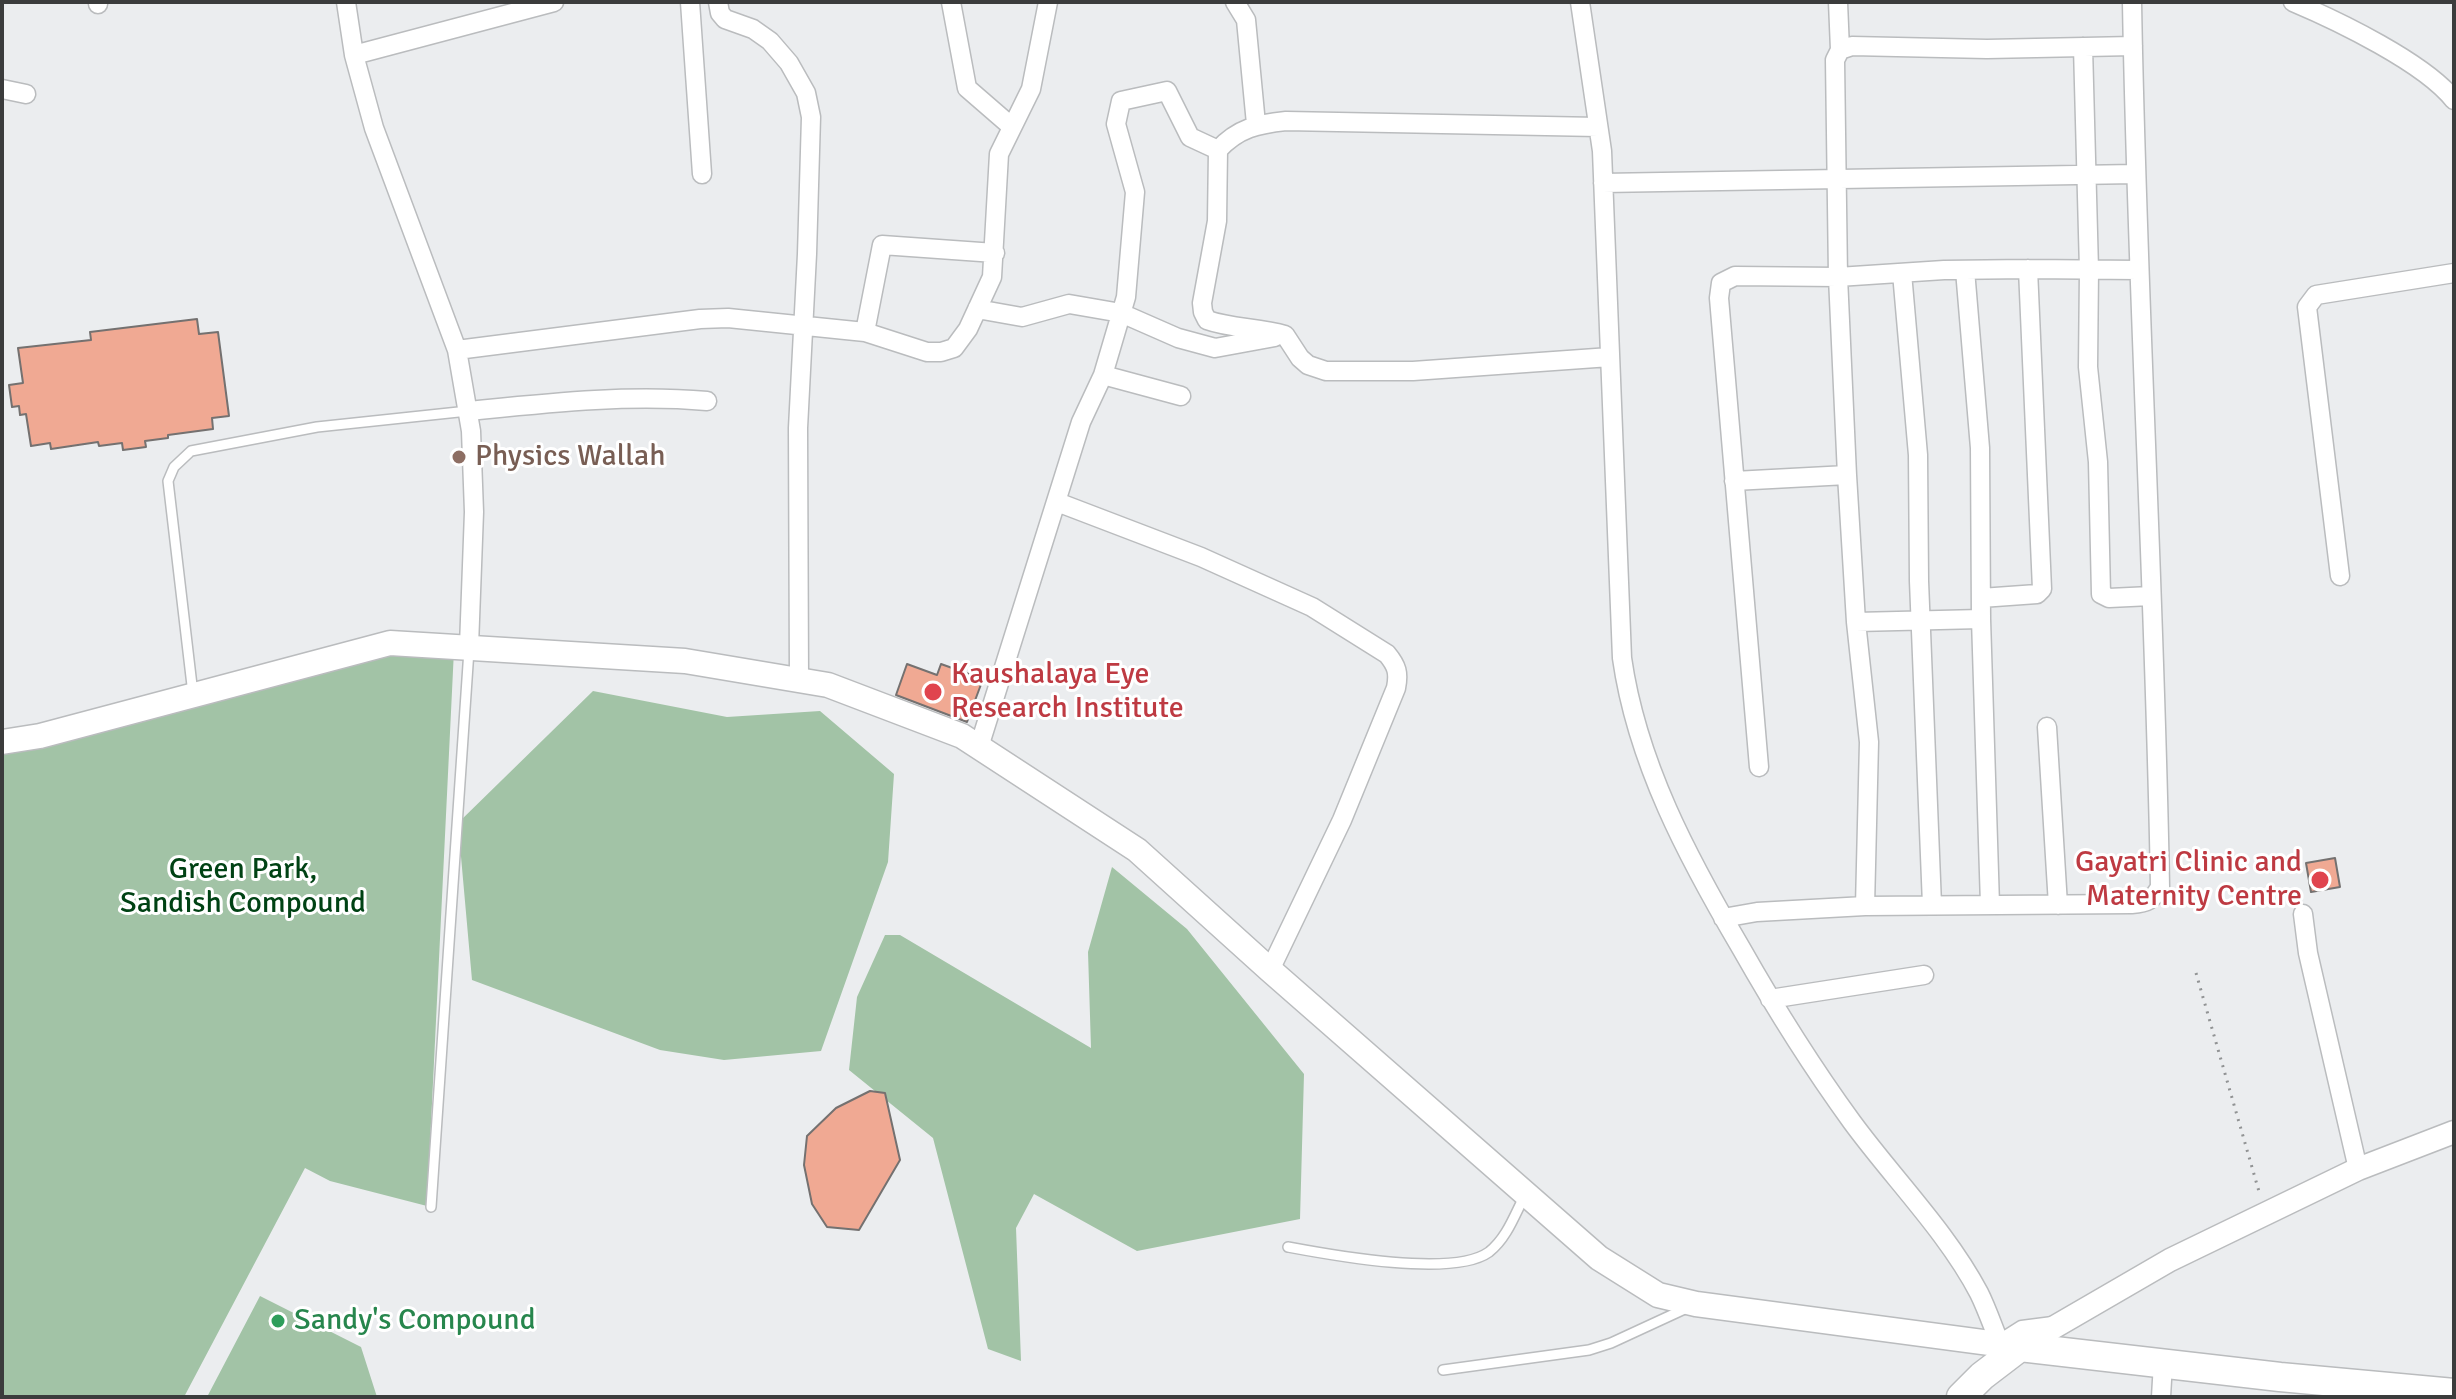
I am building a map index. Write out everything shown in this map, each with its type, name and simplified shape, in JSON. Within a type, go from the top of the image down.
[{"type":"main road","points":[[2,742],[40,736],[390,643],[685,661],[828,685],[962,736],[1137,850],[1599,1258],[1658,1295],[1696,1304],[2163,1363],[2279,1387],[2454,1393]]},
{"type":"main road","points":[[1961,1397],[2010,1345]]},
{"type":"street","points":[[346,2],[354,55],[374,128],[457,350],[471,431],[474,512],[469,646]]},
{"type":"street","points":[[354,55],[554,2]]},
{"type":"street","points":[[690,2],[702,174]]},
{"type":"street","points":[[718,2],[725,19],[753,29],[770,41],[789,63],[806,93],[811,117],[798,443],[799,680]]},
{"type":"street","points":[[951,2],[967,88],[1012,127]]},
{"type":"street","points":[[457,350],[700,319],[802,324],[865,332],[927,352],[954,348],[968,329],[992,277],[999,154],[1031,89],[1048,2]]},
{"type":"street","points":[[1235,2],[1246,20],[1256,124]]},
{"type":"street","points":[[1580,2],[1603,183],[1622,658],[1628,697],[1677,834],[1770,999],[1853,1123],[1951,1251],[2010,1345],[2057,1325],[2170,1260],[2358,1169],[2454,1132]]},
{"type":"street","points":[[1838,2],[1840,50],[1835,60],[1838,277],[1856,622],[1869,742],[1865,906]]},
{"type":"street","points":[[1723,918],[1757,912],[1865,906],[2145,903],[2154,898],[2160,887],[2138,270],[2132,2]]},
{"type":"street","points":[[2293,2],[2372,40],[2442,85],[2454,100]]},
{"type":"street","points":[[1840,50],[1852,46],[1987,49],[2133,46]]},
{"type":"street","points":[[2083,47],[2089,270],[2088,367],[2098,462],[2101,594],[2109,598],[2151,596]]},
{"type":"street","points":[[2,89],[26,94]]},
{"type":"street","points":[[979,747],[1081,422],[1103,375],[1126,297],[1135,192],[1116,124],[1121,101],[1167,91],[1190,137],[1218,150]]},
{"type":"street","points":[[1598,127],[1286,121],[1256,124],[1239,131],[1218,150],[1219,209],[1203,312],[1207,320],[1220,325],[1266,329],[1285,335],[1300,358],[1308,365],[1326,371],[1413,371],[1610,357]]},
{"type":"street","points":[[1603,183],[2135,174]]},
{"type":"street","points":[[865,332],[882,245],[995,253]]},
{"type":"street","points":[[1759,767],[1719,298],[1721,283],[1735,276],[1838,277],[2028,269],[2138,270]]},
{"type":"street","points":[[1981,598],[2037,594],[2042,589],[2028,269]]},
{"type":"street","points":[[1965,270],[1980,448],[1981,619],[1990,905]]},
{"type":"street","points":[[1902,273],[1918,455],[1932,905]]},
{"type":"street","points":[[2340,576],[2307,307],[2309,300],[2316,295],[2454,273]]},
{"type":"street","points":[[977,309],[1022,317],[1069,304],[1121,313],[1178,338],[1215,348],[1285,335]]},
{"type":"street","points":[[1103,375],[1181,396]]},
{"type":"street","points":[[468,411],[653,396],[707,401]]},
{"type":"street","points":[[1734,481],[1847,475]]},
{"type":"street","points":[[1057,502],[1201,557],[1312,607],[1387,654],[1396,665],[1399,676],[1396,688],[1342,820],[1270,970]]},
{"type":"street","points":[[1856,622],[1981,619]]},
{"type":"street","points":[[2047,727],[2058,905]]},
{"type":"street","points":[[2303,914],[2308,953],[2358,1169]]},
{"type":"street","points":[[1770,999],[1924,975]]},
{"type":"street","points":[[2161,1397],[2163,1363]]},
{"type":"lane","points":[[193,696],[168,481],[174,467],[191,451],[317,427],[468,411]]},
{"type":"lane","points":[[431,1207],[469,646]]},
{"type":"lane","points":[[1288,1247],[1352,1259],[1394,1262],[1449,1263],[1478,1258],[1503,1237],[1525,1193]]},
{"type":"lane","points":[[1443,1370],[1589,1350],[1621,1339],[1696,1304]]},
{"type":"path","points":[[2196,973],[2265,1214]]},
{"type":"green space","name":"Green Park, Sandish Compound","points":[[390,643],[454,650],[427,1206],[330,1181],[305,1168],[184,1397],[2,1397],[2,742]]},
{"type":"green space","points":[[593,691],[727,717],[820,711],[894,774],[888,862],[821,1051],[724,1060],[660,1050],[472,980],[458,823]]},
{"type":"green space","points":[[1112,867],[1187,929],[1304,1074],[1300,1219],[1137,1251],[1034,1194],[1016,1228],[1021,1361],[988,1349],[933,1138],[849,1070],[857,997],[885,935],[900,935],[1091,1048],[1088,952]]},
{"type":"green space","name":"Sandy's Compound","points":[[260,1296],[361,1347],[377,1397],[207,1397]]},
{"type":"building","points":[[197,319],[199,334],[218,332],[229,416],[212,418],[213,429],[168,435],[168,438],[145,441],[146,447],[123,450],[122,443],[99,446],[98,442],[51,449],[50,443],[31,446],[26,414],[20,415],[19,406],[12,407],[9,385],[23,383],[18,348],[91,340],[90,332]]},
{"type":"building","points":[[907,664],[937,675],[941,664],[983,679],[967,722],[896,695]]},
{"type":"building","points":[[2335,858],[2340,887],[2311,892],[2306,863]]},
{"type":"building","points":[[870,1091],[885,1093],[900,1160],[859,1230],[827,1227],[812,1204],[804,1165],[807,1136],[836,1108]]},
{"type":"place","name":"Physics Wallah","points":[[459,457]]},
{"type":"place","name":"Kaushalaya Eye Research Institute","points":[[933,692]]},
{"type":"place","name":"Gayatri Clinic and Maternity Centre","points":[[2320,880]]},
{"type":"place","name":"Sandy's Compound","points":[[278,1321]]}]
